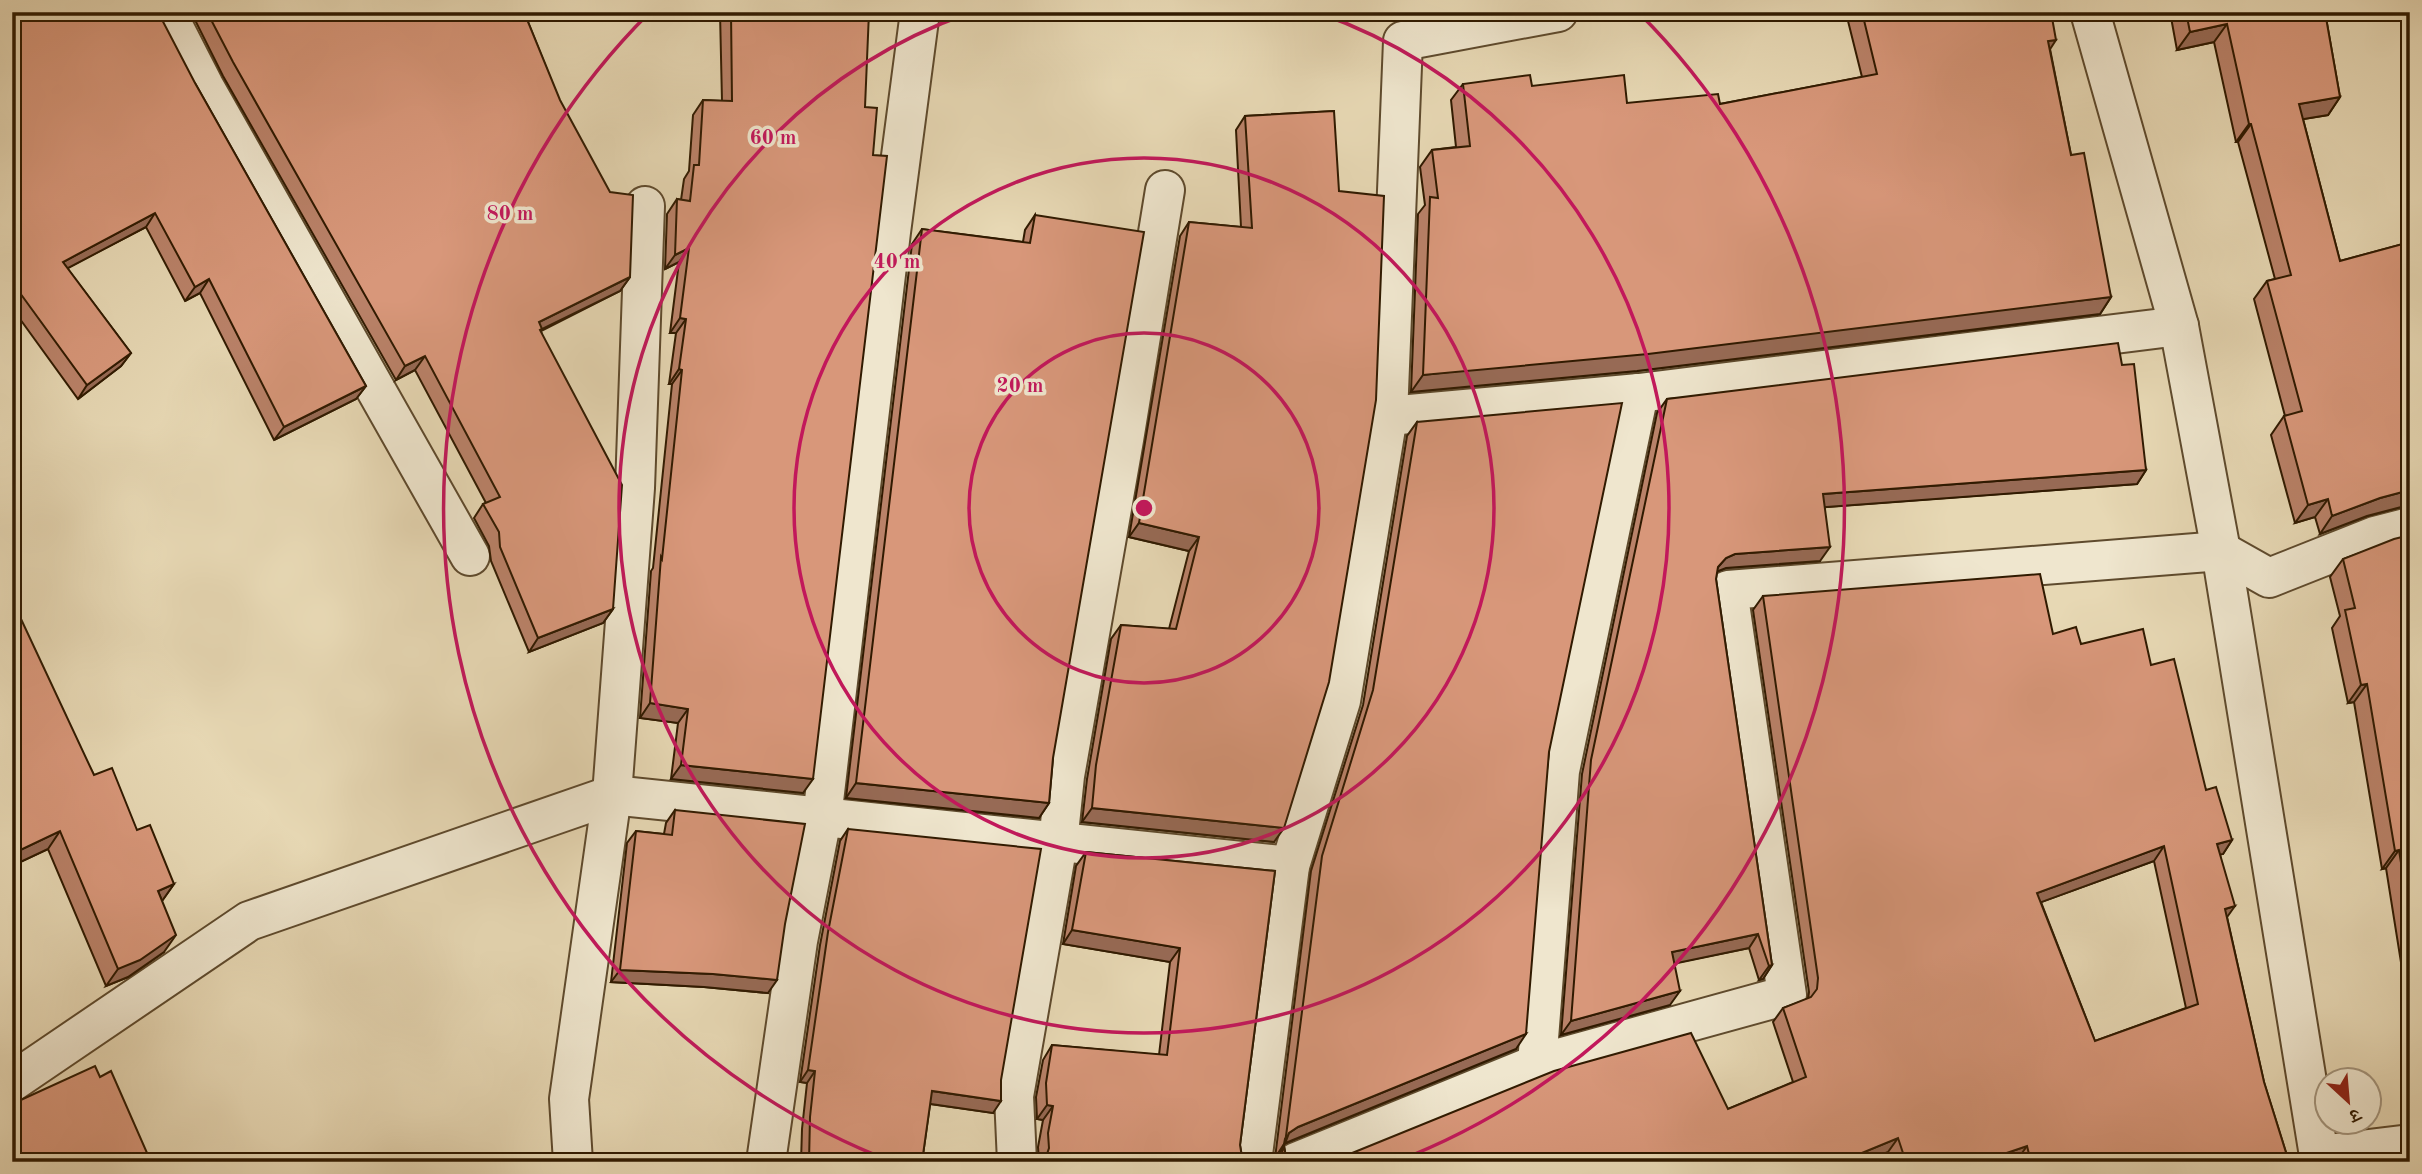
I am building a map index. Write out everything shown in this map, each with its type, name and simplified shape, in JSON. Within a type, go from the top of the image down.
[{"type":"street","points":[[166,12],[204,86],[470,556]]},
{"type":"street","points":[[766,1162],[798,942],[822,818],[891,232],[920,12]]},
{"type":"street","points":[[1252,1162],[1290,866],[1341,701],[1388,416],[1403,41],[1558,12]]},
{"type":"street","points":[[2090,12],[2179,326],[2221,551],[2319,1158],[2410,1144]]},
{"type":"street","points":[[1017,1162],[1014,1096],[1058,843],[1065,776],[1165,190]]},
{"type":"street","points":[[573,1162],[569,1099],[612,795],[635,488],[645,206]]},
{"type":"street","points":[[1388,416],[1639,393],[2179,326]]},
{"type":"street","points":[[1537,1064],[1560,771],[1639,393]]},
{"type":"street","points":[[1296,1162],[1537,1064],[1787,995],[1728,590],[2221,551],[2269,578],[2375,536],[2410,527]]},
{"type":"street","points":[[12,1082],[249,922],[612,795],[1290,866]]},
{"type":"building","points":[[12,12],[158,12],[195,83],[366,386],[284,427],[209,279],[195,287],[155,213],[63,262],[131,353],[87,385],[12,282]]},
{"type":"building","points":[[207,12],[524,12],[560,100],[610,192],[633,195],[630,277],[539,322],[542,329],[540,330],[622,485],[613,609],[538,638],[500,547],[499,532],[483,504],[500,497],[425,356],[405,366]]},
{"type":"building","points":[[731,12],[869,12],[865,107],[877,108],[873,155],[887,156],[813,779],[681,765],[688,709],[650,703],[661,557],[662,559],[686,319],[680,318],[689,248],[675,255],[677,199],[690,201],[694,165],[699,165],[703,100],[732,101]]},
{"type":"building","points":[[1862,12],[2051,12],[2056,40],[2048,41],[2071,155],[2084,153],[2111,297],[1648,354],[1423,375],[1430,197],[1438,198],[1432,150],[1470,146],[1463,84],[1530,75],[1532,86],[1624,75],[1627,103],[1718,94],[1720,104],[1877,74]]},
{"type":"building","points":[[2186,12],[2325,12],[2340,97],[2299,104],[2340,261],[2410,242],[2410,490],[2332,516],[2328,499],[2308,505],[2284,416],[2302,411],[2267,281],[2291,275],[2249,124],[2227,24],[2190,32]]},
{"type":"building","points":[[1334,111],[1339,191],[1384,196],[1376,400],[1329,682],[1284,828],[1092,808],[1096,765],[1121,625],[1176,629],[1199,537],[1139,523],[1189,222],[1252,228],[1245,116]]},
{"type":"building","points":[[1035,215],[1144,232],[1053,758],[1049,803],[856,783],[922,229],[1030,243]]},
{"type":"building","points":[[2118,343],[2122,365],[2134,364],[2146,470],[1823,494],[1830,547],[1735,554],[1726,558],[1718,567],[1716,579],[1772,965],[1769,966],[1758,934],[1672,952],[1680,991],[1571,1021],[1591,760],[1667,399]]},
{"type":"building","points":[[1622,403],[1549,752],[1526,1034],[1298,1127],[1289,1133],[1285,1144],[1322,856],[1373,690],[1417,422]]},
{"type":"building","points":[[2410,535],[2410,920],[2399,850],[2395,851],[2367,684],[2361,685],[2345,610],[2355,608],[2343,559]]},
{"type":"building","points":[[2040,574],[2053,634],[2076,627],[2081,644],[2143,629],[2151,665],[2174,659],[2206,790],[2216,787],[2232,840],[2217,844],[2235,906],[2225,909],[2264,1082],[2289,1162],[2031,1162],[2027,1146],[1980,1162],[1906,1162],[1898,1138],[1840,1162],[1330,1162],[1554,1071],[1691,1033],[1728,1109],[1806,1077],[1783,1008],[1811,997],[1817,989],[1818,978],[1763,596]],"holes":[[[2164,846],[2198,1004],[2095,1041],[2037,893]]]},
{"type":"building","points":[[21,619],[94,775],[112,768],[137,830],[150,825],[174,884],[158,891],[176,935],[140,960],[118,969],[60,831],[12,854],[12,623]]},
{"type":"building","points":[[675,810],[805,824],[777,980],[620,970],[636,831],[672,835]]},
{"type":"building","points":[[848,829],[1041,849],[1001,1080],[1001,1101],[932,1091],[922,1162],[809,1162],[815,1071],[808,1070],[828,932]]},
{"type":"building","points":[[1086,852],[1275,871],[1240,1145],[1242,1157],[1246,1162],[1043,1162],[1049,1148],[1048,1133],[1053,1106],[1047,1105],[1046,1083],[1052,1045],[1167,1055],[1180,948],[1072,930]]},
{"type":"building","points":[[95,1066],[100,1077],[111,1071],[151,1162],[12,1162],[12,1104]]},
{"type":"building","points":[[1284,1146],[1286,1157],[1290,1162],[1279,1162]]}]
